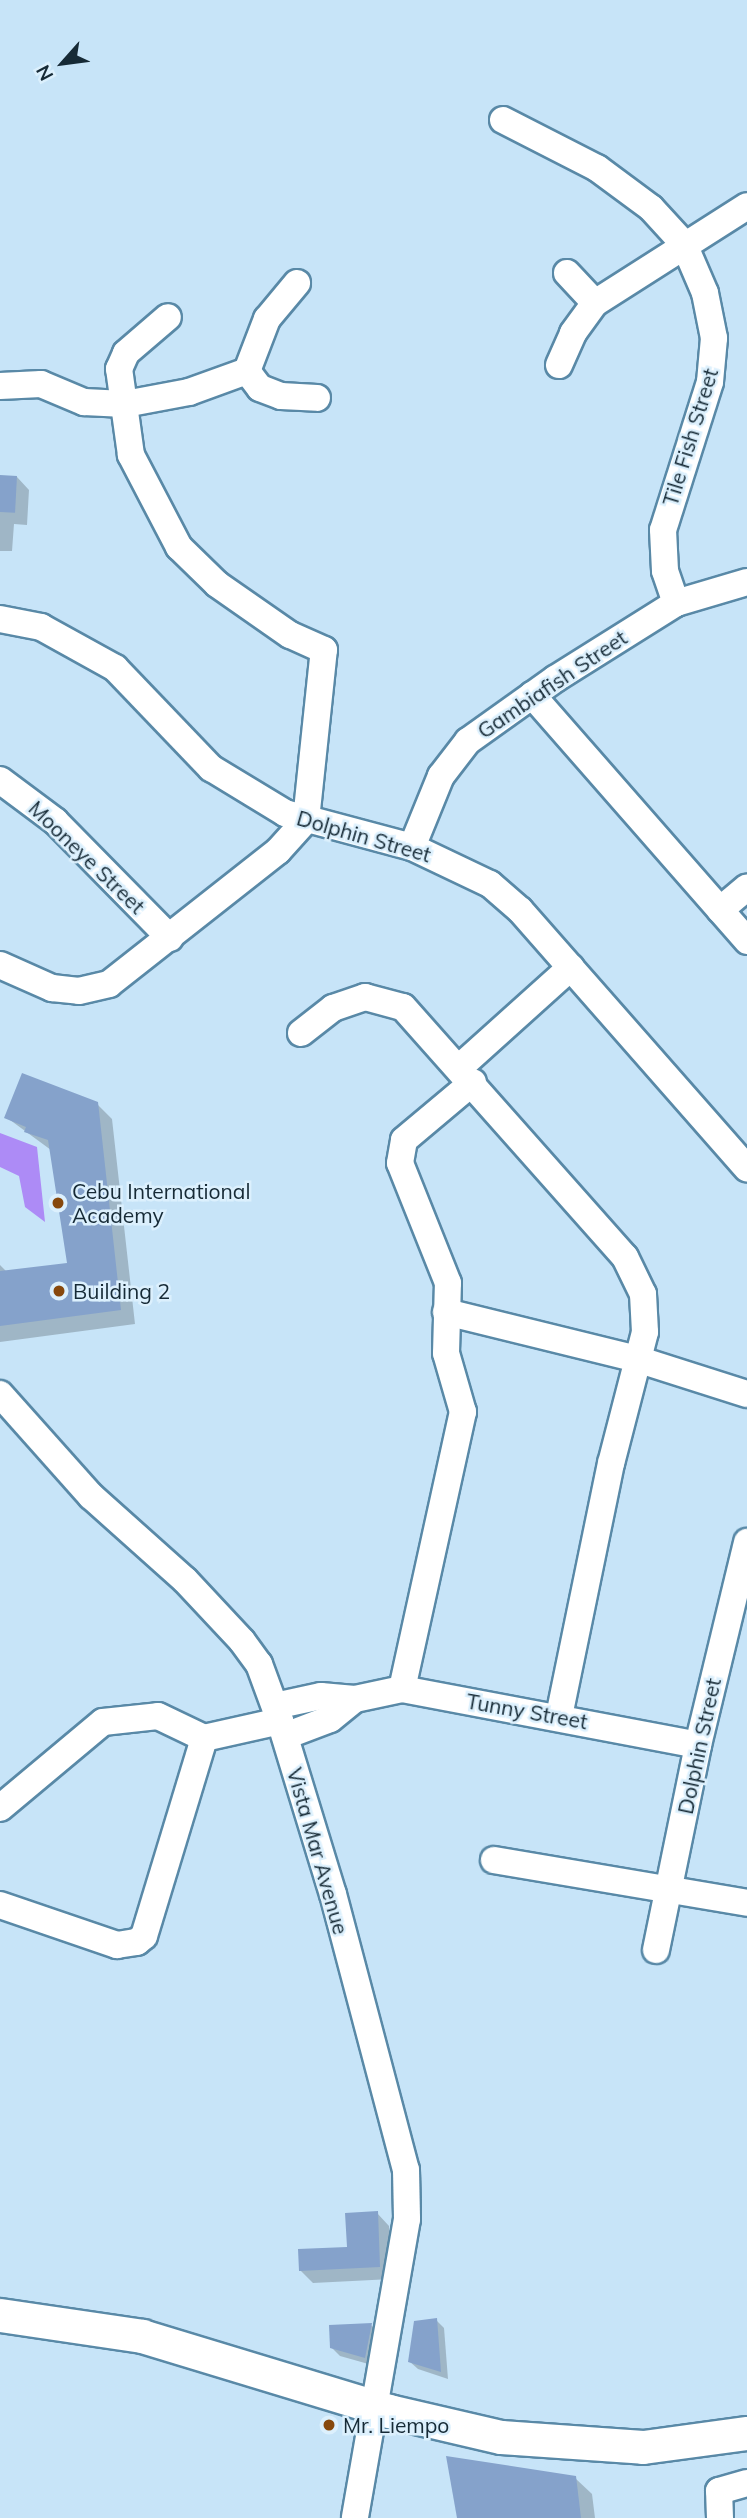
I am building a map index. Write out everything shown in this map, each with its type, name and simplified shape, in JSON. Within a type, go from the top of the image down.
[{"type":"main road","points":[[0,2315],[142,2336],[372,2406],[501,2437],[565,2444],[643,2447],[747,2433]]},
{"type":"street","name":"Tile Fish Street","points":[[503,120],[619,183],[651,208],[684,244],[711,314],[713,359],[663,530],[665,571],[676,603]]},
{"type":"street","points":[[559,365],[573,333],[595,303],[747,206]]},
{"type":"street","points":[[567,273],[595,303]]},
{"type":"street","points":[[247,372],[267,319],[297,283]]},
{"type":"street","points":[[0,965],[52,988],[79,991],[109,984],[170,939],[278,850],[306,820],[324,650],[290,635],[217,584],[179,547],[131,455],[119,369],[126,353],[168,317]]},
{"type":"street","points":[[247,372],[260,388],[281,396],[317,398]]},
{"type":"street","points":[[0,386],[41,384],[83,402],[125,404],[189,392],[247,372]]},
{"type":"street","name":"Gambiafish Street","points":[[412,847],[441,776],[454,757],[532,695],[676,603],[747,582]]},
{"type":"street","name":"Dolphin Street","points":[[0,619],[41,627],[107,663],[211,768],[268,804],[306,820],[412,847],[490,884],[570,967],[747,1168]]},
{"type":"street","points":[[532,695],[747,941]]},
{"type":"street","name":"Mooneye Street","points":[[0,779],[55,821],[170,939]]},
{"type":"street","points":[[720,909],[747,887]]},
{"type":"street","points":[[402,1689],[463,1412],[446,1353],[448,1283],[400,1163],[404,1140],[570,967]]},
{"type":"street","points":[[301,1032],[333,1008],[365,997],[403,1007],[466,1075],[625,1258],[643,1294],[645,1332],[559,1716]]},
{"type":"street","points":[[446,1312],[637,1359],[747,1394]]},
{"type":"street","name":"Vista Mar Avenue","points":[[0,1394],[91,1496],[185,1580],[242,1641],[259,1664],[280,1721],[333,1894],[406,2170],[407,2218],[372,2406],[355,2518]]},
{"type":"street","name":"Dolphin Street","points":[[656,1950],[698,1745],[747,1542]]},
{"type":"street","name":"Tunny Street","points":[[204,1738],[280,1721],[330,1719],[355,1699],[402,1689],[559,1716],[698,1745]]},
{"type":"street","points":[[0,1808],[103,1722],[158,1716],[204,1738],[144,1936],[137,1942],[117,1945],[0,1905]]},
{"type":"street","points":[[494,1860],[668,1892],[747,1903]]},
{"type":"street","points":[[720,2518],[719,2491],[747,2483]]},
{"type":"shaded area","points":[[0,1133],[37,1147],[45,1222],[25,1207],[19,1176],[0,1167]]},
{"type":"building","points":[[0,475],[17,476],[15,513],[0,512]]},
{"type":"building","points":[[22,1073],[98,1102],[121,1310],[0,1326],[0,1271],[67,1263],[48,1140],[24,1132],[26,1127],[4,1118]]},
{"type":"building","points":[[378,2211],[380,2267],[299,2271],[298,2249],[347,2247],[345,2213]]},
{"type":"building","points":[[437,2318],[441,2372],[408,2362],[414,2321]]},
{"type":"building","points":[[372,2323],[365,2358],[330,2348],[329,2325]]},
{"type":"building","points":[[446,2456],[576,2476],[581,2518],[457,2518]]},
{"type":"place","name":"Cebu International Academy","points":[[58,1203]]},
{"type":"place","name":"Building 2","points":[[59,1291]]},
{"type":"place","name":"Mr. Liempo","points":[[329,2425]]}]
